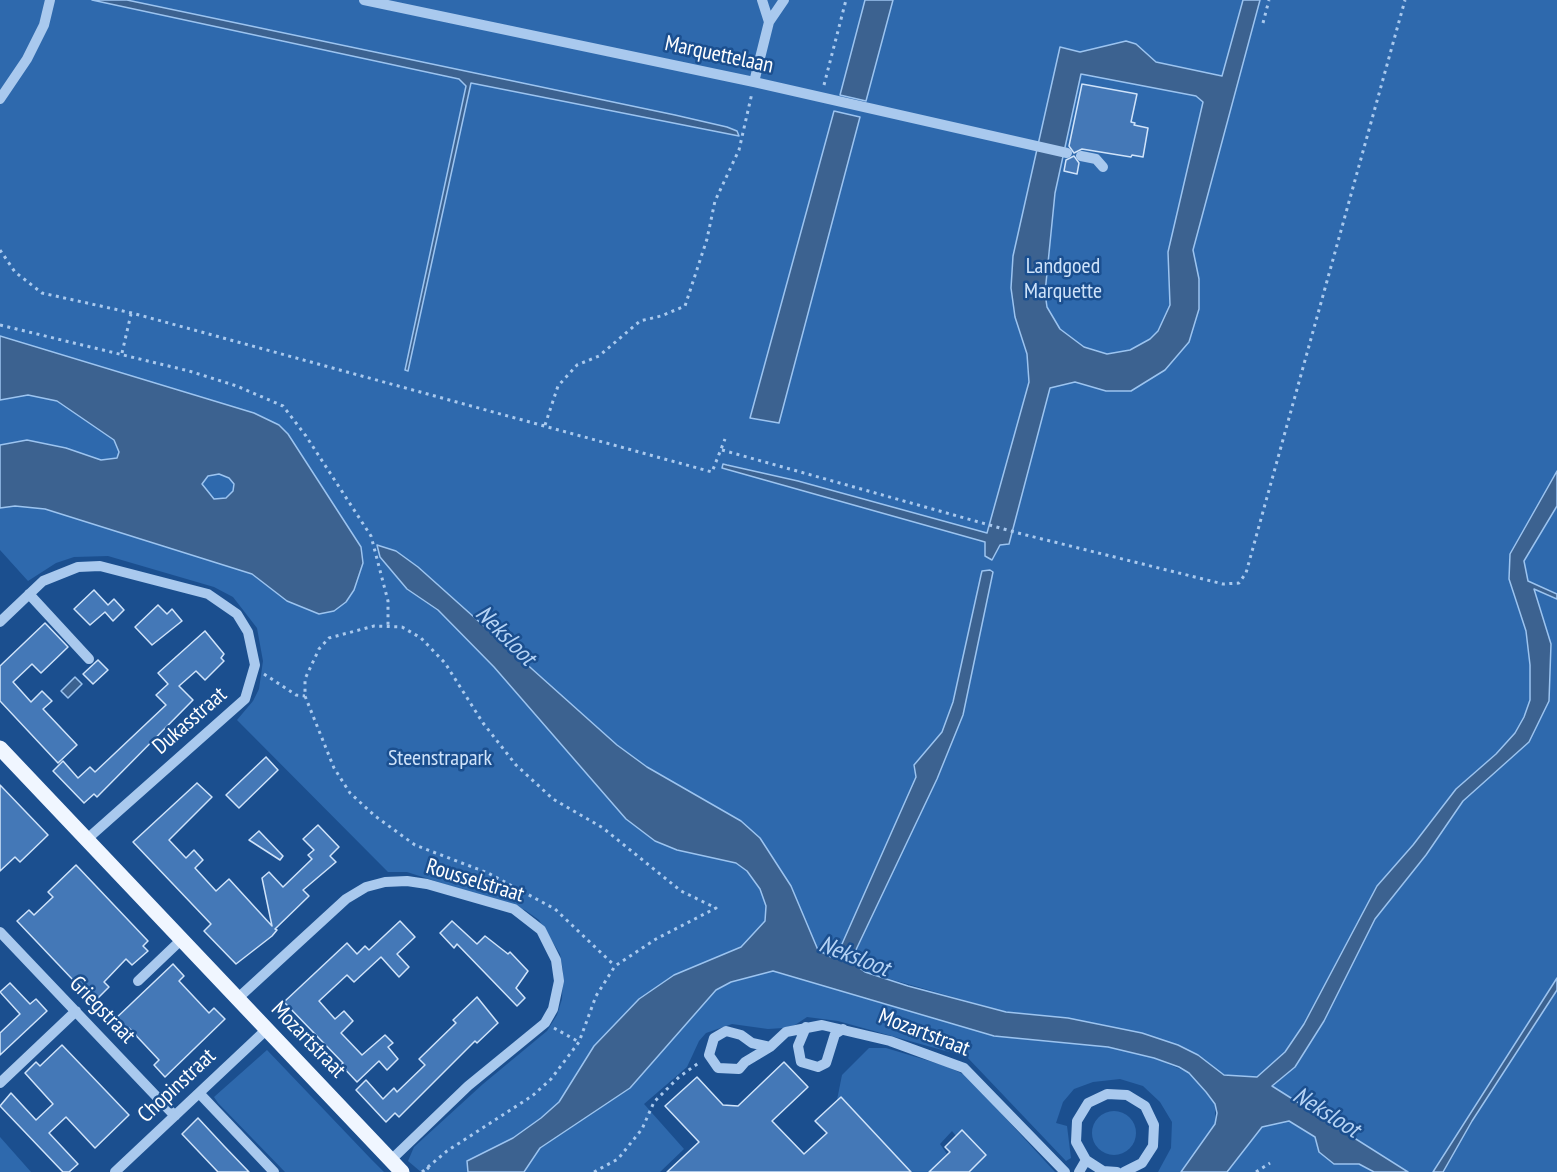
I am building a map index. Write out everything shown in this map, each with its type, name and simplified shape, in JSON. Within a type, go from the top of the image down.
[{"type":"main road","name":"Mozartstraat","points":[[0,748],[402,1172]]},
{"type":"street","points":[[0,99],[27,59],[44,25],[50,0]]},
{"type":"street","name":"Marquettelaan","points":[[364,0],[754,82],[1066,153]]},
{"type":"street","points":[[762,0],[769,22]]},
{"type":"street","points":[[754,82],[769,22],[784,0]]},
{"type":"street","points":[[1081,156],[1096,159],[1103,166]]},
{"type":"street","name":"Dukasstraat","points":[[0,622],[43,581],[67,570],[100,566],[208,594],[237,614],[248,632],[254,653],[255,669],[250,689],[238,708],[179,755],[86,840]]},
{"type":"street","points":[[29,594],[89,659]]},
{"type":"street","name":"Rousselstraat","points":[[237,999],[346,898],[366,887],[407,881],[427,884],[514,909],[541,930],[556,960],[559,981],[553,1009],[545,1023],[468,1086],[391,1160]]},
{"type":"street","name":"Griegstraat","points":[[0,932],[175,1116]]},
{"type":"street","points":[[138,981],[181,940]]},
{"type":"street","points":[[0,1083],[76,1011]]},
{"type":"street","name":"Mozartstraat","points":[[709,1055],[718,1068],[739,1069],[770,1047],[786,1032],[806,1026],[822,1025],[890,1041],[964,1068],[1065,1172]]},
{"type":"street","points":[[806,1026],[798,1046],[801,1062],[810,1067],[818,1067],[826,1063],[835,1034],[843,1029]]},
{"type":"street","name":"Chopinstraat","points":[[115,1172],[267,1029]]},
{"type":"street","points":[[709,1055],[714,1038],[726,1031],[741,1035],[752,1043],[770,1047]]},
{"type":"street","points":[[199,1093],[274,1172]]},
{"type":"street","points":[[1118,1172],[1103,1171],[1086,1160],[1076,1142],[1077,1121],[1088,1103],[1107,1094],[1127,1095],[1145,1106],[1154,1125],[1153,1146],[1142,1163],[1124,1172]]},
{"type":"street","points":[[1079,1172],[1086,1160]]},
{"type":"path","points":[[821,98],[846,0]]},
{"type":"path","points":[[1263,23],[1269,0]]},
{"type":"path","points":[[722,450],[979,522],[1223,584],[1239,583],[1246,573],[1405,0]]},
{"type":"path","points":[[545,424],[558,386],[577,365],[599,356],[640,321],[661,316],[685,306],[707,239],[715,201],[739,150],[754,82]]},
{"type":"path","points":[[0,250],[15,272],[42,293],[132,313],[545,424],[712,472],[725,439]]},
{"type":"path","points":[[122,353],[123,341],[132,313]]},
{"type":"path","points":[[0,325],[122,353],[237,386],[283,406],[306,436],[371,536],[388,601],[388,626]]},
{"type":"path","points":[[422,1172],[472,1132],[532,1096],[551,1079],[579,1042],[596,996],[615,966],[656,939],[716,908],[681,891],[603,828],[553,799],[516,765],[483,723],[445,663],[432,648],[402,627],[357,628],[329,638],[319,649],[304,679],[305,696],[334,768],[350,793],[375,816],[415,845],[488,873],[555,909],[615,966]]},
{"type":"path","points":[[255,669],[296,695],[305,696]]},
{"type":"path","points":[[545,1023],[579,1042]]},
{"type":"path","points":[[594,1172],[618,1160],[642,1129],[654,1102],[679,1077],[709,1055]]},
{"type":"path","points":[[1256,1172],[1270,1162]]},
{"type":"path","points":[[427,1167],[432,1172]]},
{"type":"green space","points":[[0,0],[1557,0],[1557,471],[1510,555],[1509,579],[1526,631],[1530,665],[1530,700],[1524,717],[1515,733],[1496,754],[1456,789],[1413,845],[1377,886],[1304,1024],[1285,1052],[1257,1077],[1237,1078],[1224,1075],[1198,1055],[1178,1045],[1142,1033],[1068,1018],[1006,1012],[865,972],[854,964],[854,954],[843,958],[831,957],[818,951],[791,886],[760,838],[741,821],[647,767],[617,745],[418,567],[396,551],[379,546],[447,604],[643,798],[744,843],[775,885],[788,946],[731,971],[620,1060],[503,1172],[421,1172],[408,1161],[414,1147],[483,1084],[547,1031],[557,1015],[562,999],[563,971],[560,954],[539,920],[525,910],[407,872],[388,872],[237,720],[253,701],[259,689],[263,661],[257,628],[233,597],[214,587],[108,556],[74,557],[56,563],[28,581],[0,550]]},
{"type":"green space","points":[[1557,506],[1557,594],[1528,581],[1524,561]]},
{"type":"green space","points":[[1533,589],[1557,599],[1557,978],[1433,1172],[1408,1172],[1272,1086],[1295,1067],[1324,1021],[1375,919],[1426,855],[1463,801],[1529,742],[1536,602]]},
{"type":"green space","points":[[772,971],[994,1036],[1108,1047],[1154,1058],[1189,1073],[1215,1104],[1215,1124],[1181,1172],[1158,1172],[1171,1148],[1172,1122],[1160,1102],[1143,1086],[1120,1079],[1093,1082],[1074,1089],[1063,1102],[1056,1123],[1067,1126],[1071,1158],[1066,1161],[967,1057],[838,1021],[807,1017],[795,1025],[783,1028],[768,1029],[732,1024],[706,1033],[699,1041],[687,1067],[644,1104],[684,1149],[660,1172],[524,1172],[540,1148],[630,1088],[716,990],[731,982]]},
{"type":"green space","points":[[1557,990],[1557,1172],[1443,1172],[1472,1121]]},
{"type":"green space","points":[[869,1048],[886,1048],[946,1066],[967,1076],[1055,1172],[962,1172],[965,1147],[952,1131],[940,1144],[947,1154],[929,1172],[901,1172],[837,1100],[842,1075]]},
{"type":"green space","points":[[267,1050],[384,1172],[285,1172],[218,1103],[214,1097]]},
{"type":"green space","points":[[1114,1111],[1123,1112],[1130,1117],[1135,1124],[1135,1142],[1130,1149],[1123,1154],[1114,1155],[1105,1154],[1098,1149],[1093,1142],[1092,1133],[1093,1124],[1098,1117],[1105,1112]]},
{"type":"green space","points":[[1289,1121],[1315,1137],[1319,1152],[1334,1164],[1359,1164],[1374,1172],[1227,1172],[1262,1127]]},
{"type":"green space","points":[[0,1137],[31,1172],[0,1172]]},
{"type":"water","points":[[92,0],[127,0],[675,115],[727,127],[737,131],[739,136],[471,83],[408,371],[405,370],[466,86],[459,79]]},
{"type":"water","points":[[865,0],[893,0],[866,101],[840,95]]},
{"type":"water","points":[[1243,0],[1260,0],[1193,250],[1199,279],[1199,309],[1189,342],[1165,370],[1131,391],[1106,391],[1075,382],[1050,388],[1009,544],[1000,545],[992,560],[985,556],[985,542],[722,468],[723,464],[798,481],[987,533],[1029,382],[1027,354],[1015,317],[1011,288],[1013,256],[1060,47],[1080,52],[1126,41],[1136,44],[1156,62],[1222,76]],"holes":[[[1081,74],[1196,96],[1203,102],[1168,252],[1170,305],[1158,331],[1150,339],[1130,350],[1107,354],[1084,347],[1060,329],[1047,307],[1045,293],[1055,193]]]},
{"type":"water","points":[[834,111],[860,117],[779,423],[750,418]]},
{"type":"water","points":[[0,336],[254,413],[279,425],[288,434],[361,547],[363,563],[354,590],[346,602],[334,611],[319,614],[287,601],[252,574],[45,509],[15,506],[0,508],[0,445],[27,440],[66,448],[101,460],[117,458],[119,452],[114,440],[57,401],[28,395],[0,400]],"holes":[[[219,474],[229,478],[234,484],[233,491],[226,498],[214,499],[202,484],[208,476]]]},
{"type":"water","name":"Neksloot","points":[[1557,471],[1557,506],[1524,561],[1528,581],[1557,594],[1557,599],[1534,589],[1551,644],[1549,701],[1529,742],[1463,801],[1426,855],[1375,919],[1324,1021],[1295,1067],[1272,1086],[1408,1172],[1374,1172],[1359,1164],[1334,1164],[1319,1152],[1315,1137],[1289,1121],[1262,1127],[1227,1172],[1181,1172],[1215,1124],[1217,1113],[1215,1104],[1206,1092],[1189,1073],[1179,1067],[1154,1058],[1108,1047],[994,1036],[773,971],[731,982],[716,990],[630,1088],[540,1148],[524,1172],[468,1172],[467,1161],[513,1138],[559,1102],[594,1046],[639,999],[674,975],[741,947],[765,921],[766,906],[760,889],[747,871],[736,863],[677,850],[655,841],[626,819],[494,667],[438,610],[407,589],[380,557],[377,545],[396,551],[418,567],[617,745],[647,767],[741,821],[760,838],[791,886],[818,950],[831,957],[838,953],[916,777],[914,765],[942,732],[953,702],[982,571],[990,570],[993,572],[963,715],[937,779],[854,954],[854,964],[865,972],[908,986],[1006,1012],[1068,1018],[1142,1033],[1178,1045],[1198,1055],[1224,1075],[1257,1077],[1285,1052],[1304,1024],[1377,886],[1413,845],[1456,789],[1496,754],[1515,733],[1524,717],[1530,700],[1530,665],[1526,631],[1509,579],[1510,554]]},
{"type":"water","points":[[75,677],[82,684],[68,698],[61,691]]},
{"type":"water","points":[[1557,978],[1557,990],[1472,1121],[1443,1172],[1433,1172]]},
{"type":"building","points":[[1082,84],[1137,94],[1131,122],[1135,123],[1134,125],[1148,128],[1143,157],[1082,149],[1074,153],[1069,146]]},
{"type":"building","points":[[1074,156],[1079,163],[1077,174],[1064,171],[1066,160]]},
{"type":"building","points":[[94,590],[108,605],[114,599],[124,610],[113,621],[105,612],[90,625],[74,609]]},
{"type":"building","points":[[158,605],[167,614],[172,609],[182,621],[152,645],[135,627]]},
{"type":"building","points":[[45,623],[68,647],[41,673],[32,664],[13,682],[31,702],[42,691],[52,701],[43,709],[77,745],[58,763],[0,701],[0,666]]},
{"type":"building","points":[[205,631],[224,654],[221,658],[224,661],[205,680],[196,671],[179,686],[193,700],[97,797],[94,794],[84,803],[53,771],[63,761],[78,778],[90,767],[95,772],[166,705],[156,695],[168,684],[158,673]]},
{"type":"building","points":[[98,660],[108,670],[93,684],[83,674]]},
{"type":"building","points":[[266,757],[278,770],[239,808],[226,795]]},
{"type":"building","points":[[197,783],[212,797],[169,840],[186,858],[194,850],[203,860],[195,868],[216,891],[229,879],[272,926],[262,878],[269,872],[283,887],[312,859],[308,855],[314,850],[303,839],[318,825],[339,847],[330,856],[336,862],[303,890],[309,896],[275,929],[277,930],[272,936],[236,964],[204,931],[211,924],[133,842]]},
{"type":"building","points":[[0,785],[48,835],[20,862],[15,857],[0,871]]},
{"type":"building","points":[[259,831],[283,856],[280,860],[249,840]]},
{"type":"building","points":[[76,865],[148,941],[143,946],[148,951],[132,965],[126,959],[104,982],[109,987],[94,1002],[17,921],[29,910],[34,915],[53,897],[48,892]]},
{"type":"building","points":[[400,921],[415,937],[397,954],[409,967],[399,977],[381,957],[354,982],[347,975],[319,1001],[335,1019],[344,1011],[353,1021],[341,1033],[362,1055],[385,1035],[393,1043],[388,1047],[398,1059],[387,1070],[379,1061],[357,1082],[341,1065],[343,1063],[284,1002],[347,943],[357,954],[365,946],[369,950]]},
{"type":"building","points":[[452,921],[477,944],[485,936],[508,954],[510,952],[528,971],[516,988],[525,998],[517,1006],[457,944],[454,948],[440,933]]},
{"type":"building","points":[[173,964],[184,976],[179,981],[209,1013],[214,1008],[225,1019],[165,1077],[154,1065],[159,1060],[129,1028],[124,1033],[112,1022]]},
{"type":"building","points":[[10,983],[30,1004],[36,999],[47,1011],[0,1055],[0,1033],[20,1014],[0,992]]},
{"type":"building","points":[[477,997],[498,1023],[477,1043],[475,1041],[399,1117],[395,1113],[386,1122],[356,1090],[366,1080],[383,1099],[394,1088],[397,1092],[425,1065],[419,1059],[456,1023],[453,1020]]},
{"type":"building","points":[[62,1045],[129,1115],[95,1148],[66,1117],[49,1133],[78,1164],[69,1172],[63,1172],[0,1106],[11,1093],[36,1120],[53,1104],[25,1073],[36,1062],[40,1066]]},
{"type":"building","points":[[784,1062],[808,1087],[772,1121],[804,1154],[827,1133],[815,1121],[841,1097],[911,1172],[667,1172],[699,1142],[665,1106],[697,1077],[723,1105],[738,1106]]},
{"type":"building","points":[[198,1118],[249,1172],[218,1172],[182,1134]]},
{"type":"building","points":[[962,1130],[986,1155],[969,1172],[929,1172],[950,1152],[945,1147]]},
{"type":"park label","name":"Landgoed Marquette","points":[[1063,280]]},
{"type":"park label","name":"Steenstrapark","points":[[440,759]]}]
